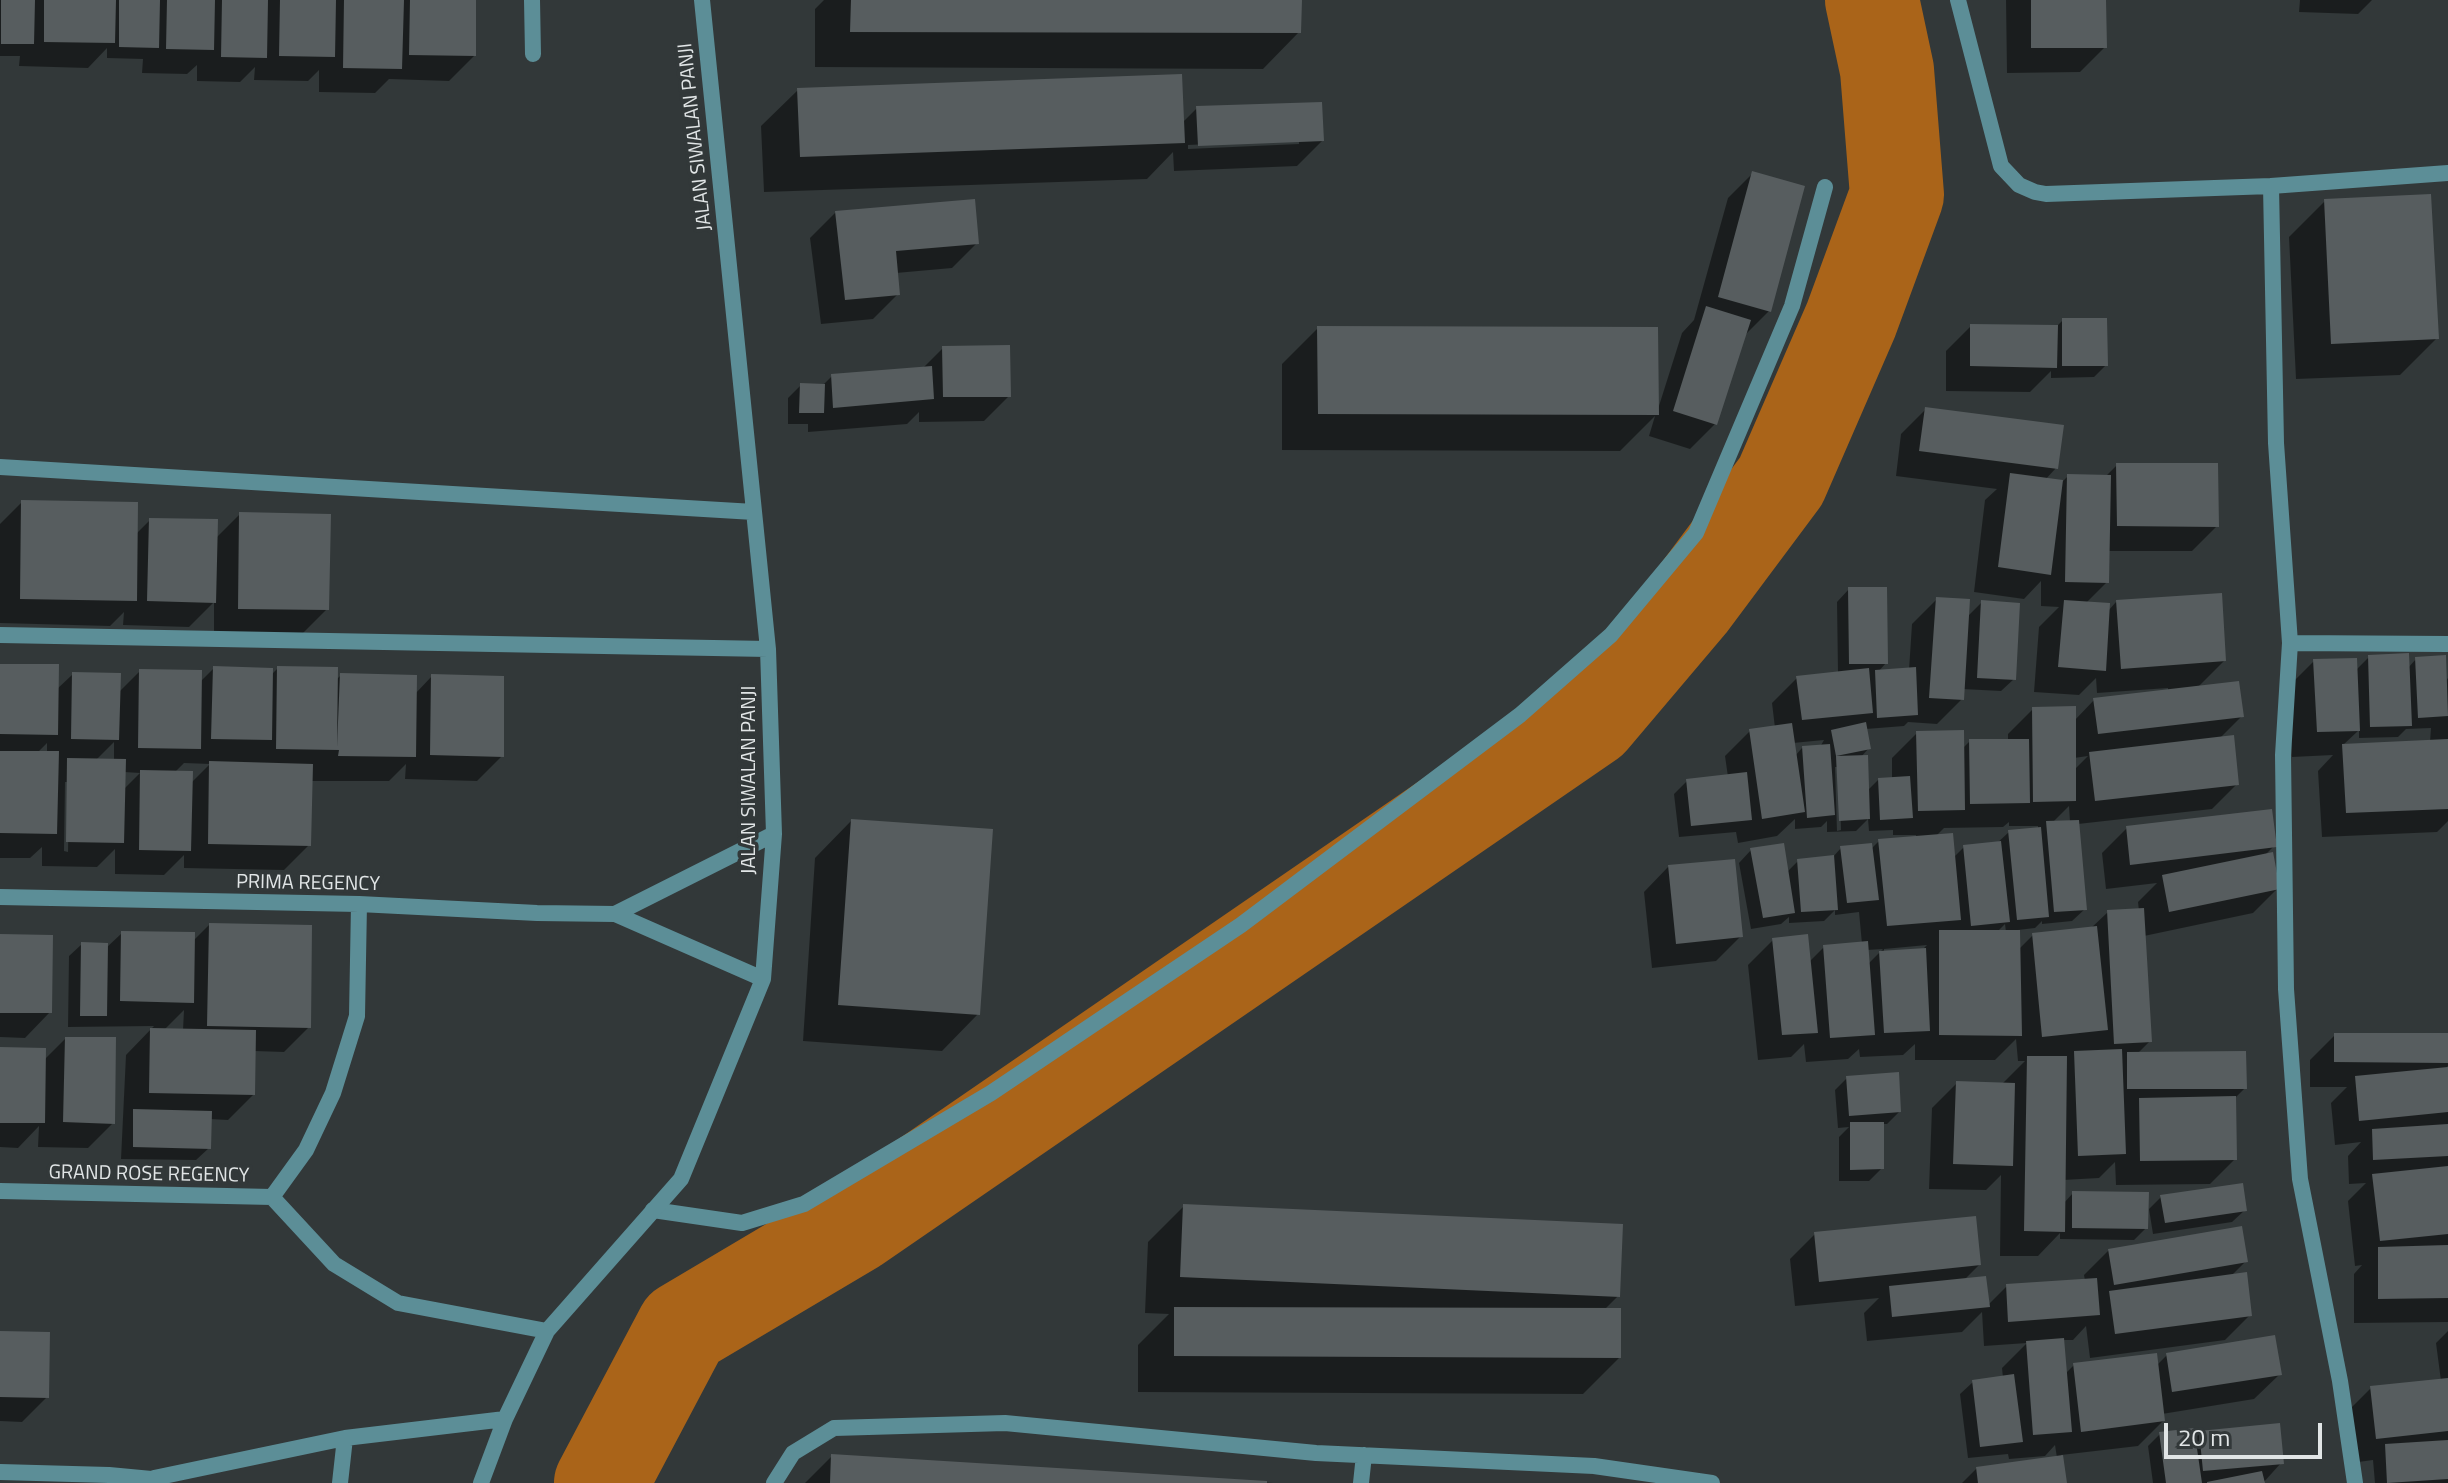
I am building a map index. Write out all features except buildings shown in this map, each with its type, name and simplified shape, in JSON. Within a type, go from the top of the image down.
[{"type":"street","points":[[532,0],[533,54]]},
{"type":"street","points":[[1958,0],[2001,166],[2019,185],[2035,192],[2271,186],[2448,173]]},
{"type":"street","name":"JALAN SIWALAN PANJI","points":[[481,1483],[505,1419],[547,1331],[681,1179],[763,979],[774,834],[768,649],[700,1]]},
{"type":"street","points":[[2271,186],[2276,443],[2290,643],[2283,755],[2286,958],[2300,1179],[2340,1381],[2355,1483]]},
{"type":"street","points":[[653,1210],[742,1223],[804,1204],[991,1093],[1241,925],[1520,715],[1611,635],[1696,533],[1792,306],[1825,187]]},
{"type":"street","points":[[0,467],[754,512]]},
{"type":"street","points":[[0,635],[768,649]]},
{"type":"street","points":[[2290,643],[2448,644]]},
{"type":"street","name":"PRIMA REGENCY","points":[[615,914],[774,834]]},
{"type":"street","name":"PRIMA REGENCY","points":[[0,897],[359,904],[615,914],[763,979]]},
{"type":"street","name":"GRAND ROSE REGENCY","points":[[0,1191],[272,1197],[306,1150],[333,1093],[357,1016],[359,904]]},
{"type":"street","points":[[272,1197],[334,1264],[398,1303],[547,1331]]},
{"type":"street","points":[[154,1480],[345,1438],[505,1419]]},
{"type":"street","points":[[774,1483],[793,1453],[834,1428],[1005,1423],[1364,1455],[1594,1466],[1712,1483]]},
{"type":"street","points":[[340,1483],[345,1438]]},
{"type":"street","points":[[1361,1483],[1364,1455]]},
{"type":"street","points":[[0,1472],[171,1483]]},
{"type":"waterway","points":[[601,1483],[683,1328],[855,1226],[1591,720],[1690,603],[1781,481],[1851,320],[1897,195],[1887,70],[1872,0]]}]
